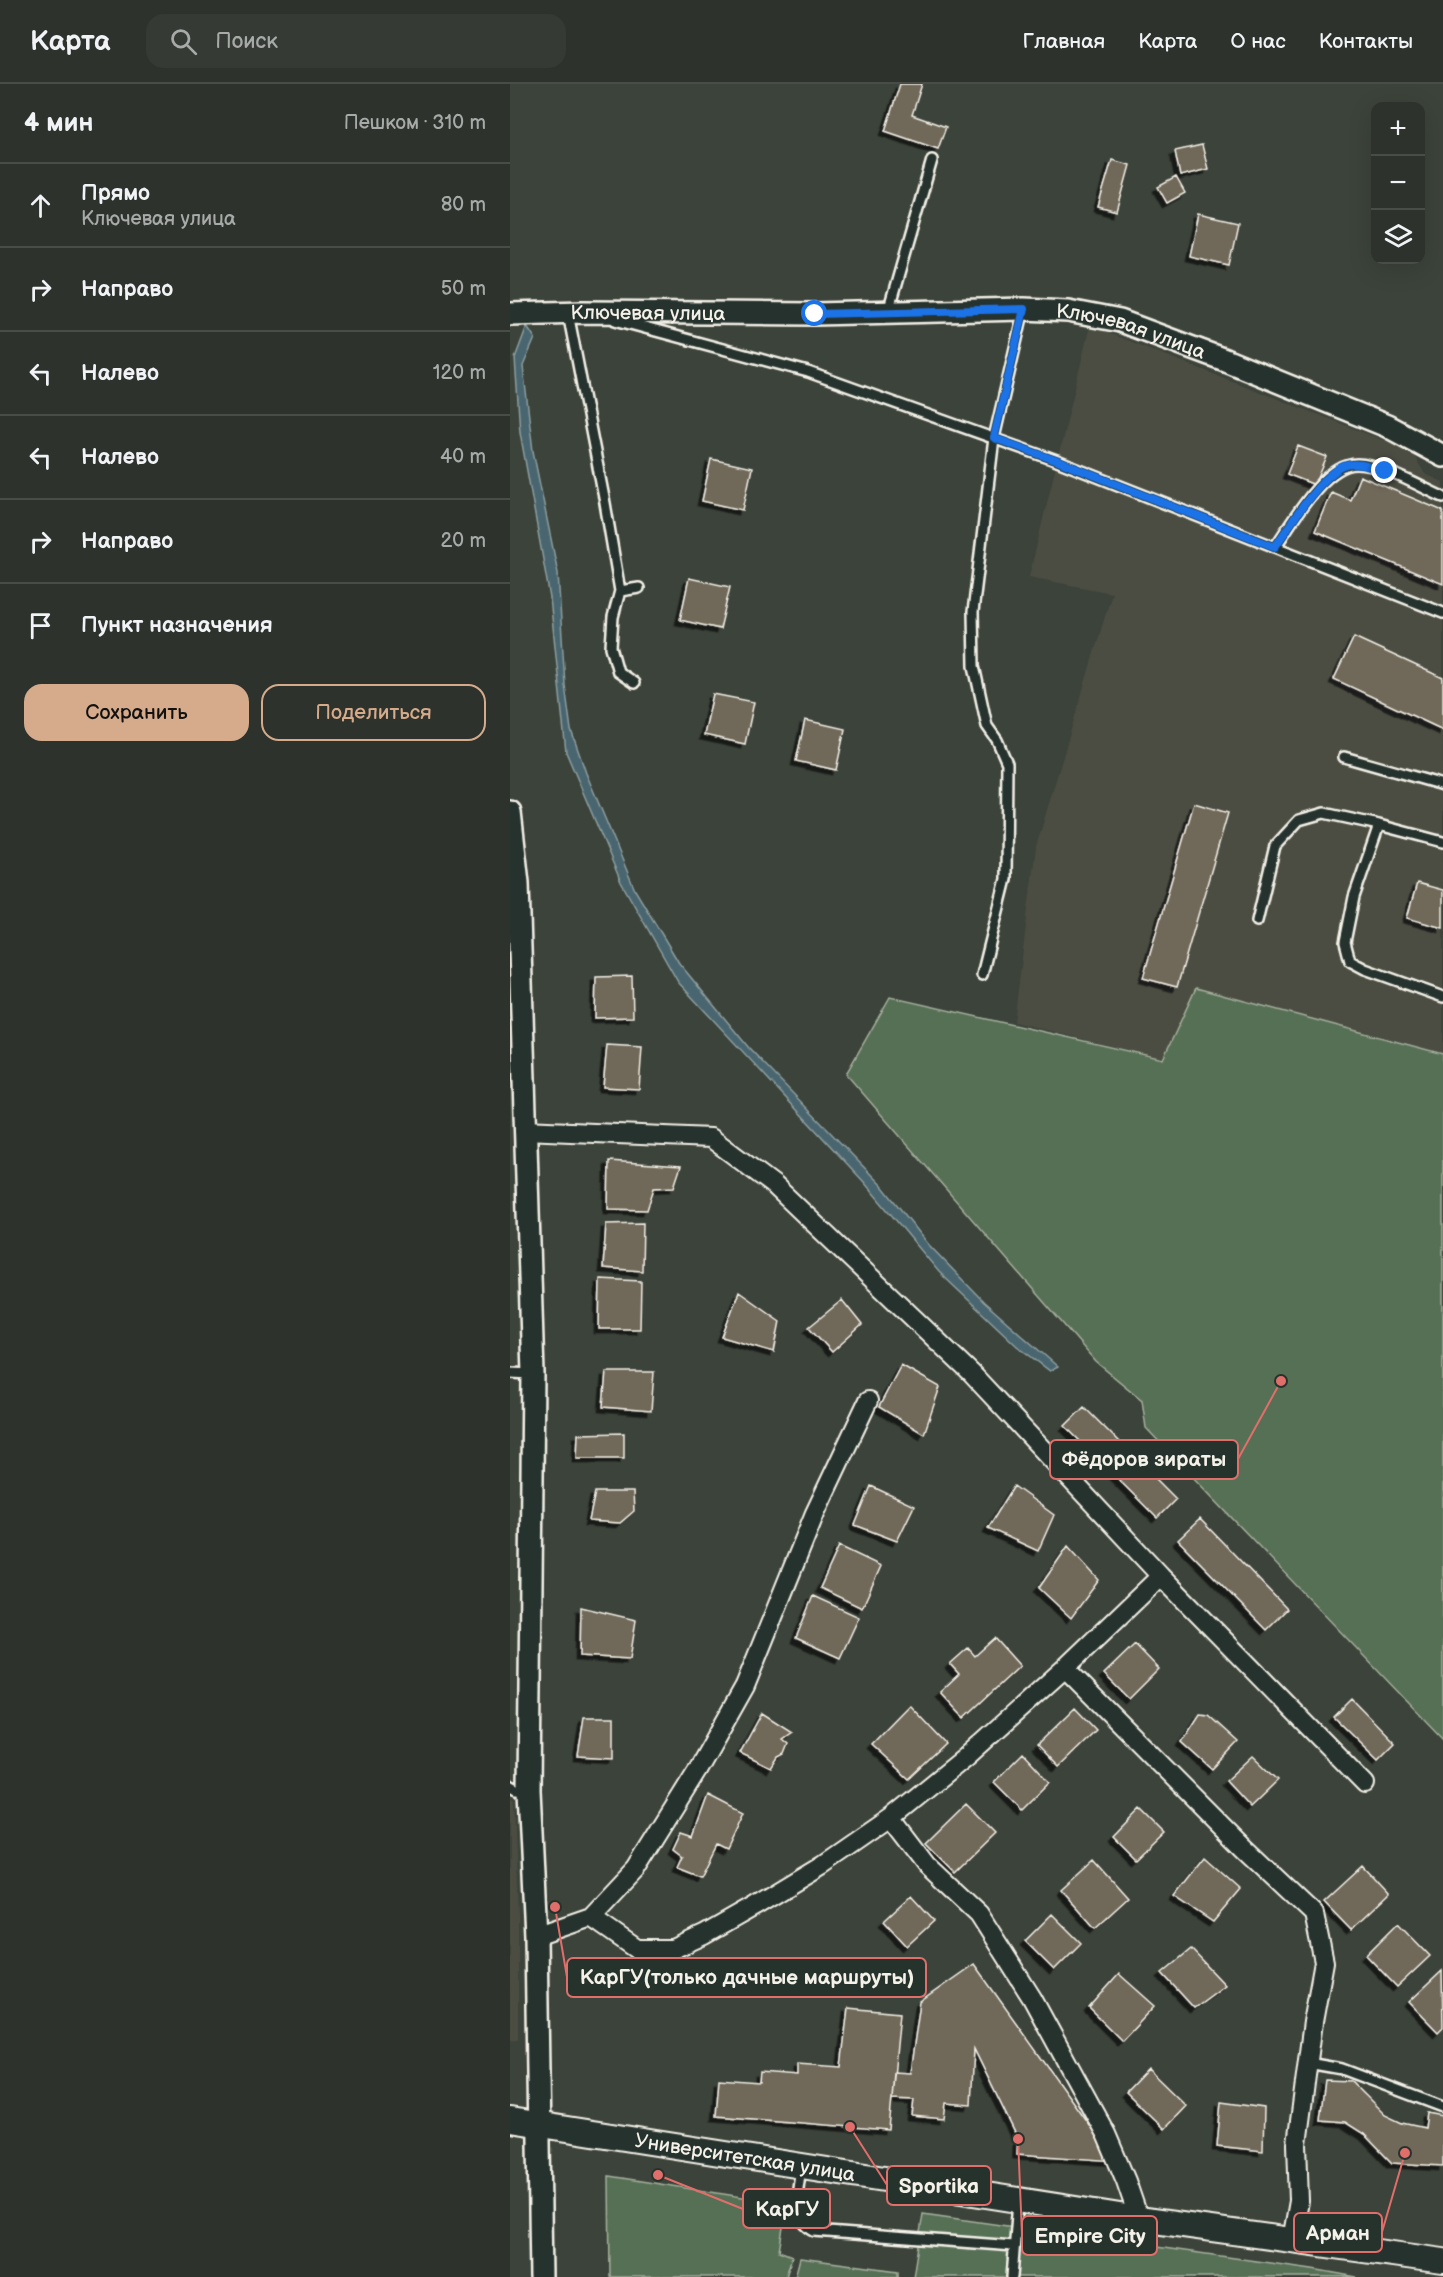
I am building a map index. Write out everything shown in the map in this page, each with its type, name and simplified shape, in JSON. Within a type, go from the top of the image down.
[{"type":"main road","name":"Университетская улица","points":[[510,2120],[1139,2219],[1443,2261]]},
{"type":"street","name":"Ключевая улица","points":[[510,314],[576,312],[815,314],[1024,309],[1068,311],[1120,321],[1258,374],[1387,426],[1443,456]]},
{"type":"street","points":[[510,812],[518,883],[533,1374],[520,1788],[536,1936],[541,2277]]},
{"type":"street","points":[[524,1130],[711,1138],[774,1185],[971,1373],[1161,1576],[1365,1784]]},
{"type":"street","points":[[536,1936],[591,1917],[636,1869],[697,1771],[745,1686],[815,1513],[868,1401]]},
{"type":"street","points":[[591,1917],[637,1949],[673,1949],[704,1935],[755,1906],[823,1865],[891,1818],[966,1757],[1065,1668],[1161,1576]]},
{"type":"street","points":[[1065,1668],[1244,1848],[1314,1914],[1324,1962],[1297,2144],[1299,2201],[1292,2240]]},
{"type":"street","points":[[891,1818],[927,1865],[979,1914],[1032,1998],[1106,2134],[1139,2219]]},
{"type":"lane","points":[[888,312],[932,160]]},
{"type":"lane","points":[[982,975],[1006,879],[1007,763],[997,740],[987,726],[974,666],[973,612],[994,438],[1024,309]]},
{"type":"lane","points":[[634,682],[618,672],[611,647],[620,591],[576,312],[808,372],[1058,461],[1443,613]]},
{"type":"lane","points":[[1275,547],[1309,498],[1330,476],[1345,465],[1359,464],[1385,471],[1443,497]]},
{"type":"lane","points":[[620,591],[639,588]]},
{"type":"lane","points":[[1344,757],[1443,785]]},
{"type":"lane","points":[[1257,921],[1275,846],[1299,820],[1324,813],[1443,842]]},
{"type":"lane","points":[[1379,825],[1354,897],[1345,942],[1350,960],[1365,969],[1443,998]]},
{"type":"lane","points":[[510,1373],[533,1374]]},
{"type":"lane","points":[[1308,2063],[1342,2069],[1443,2107]]},
{"type":"lane","points":[[802,2166],[797,2213],[807,2227],[814,2231],[1014,2246]]},
{"type":"lane","points":[[1012,2277],[1018,2200]]},
{"type":"shaded area","points":[[1090,326],[1411,451],[1425,474],[1443,482],[1443,1054],[1196,988],[1163,1059],[1014,1022],[1036,847],[1112,593],[1029,577]]},
{"type":"shaded area","points":[[510,1794],[514,1800],[518,1918],[518,2039],[510,2040]]},
{"type":"green space","points":[[1196,988],[1443,1054],[1443,1739],[1146,1428],[1142,1400],[1096,1362],[846,1074],[890,997],[1163,1059]]},
{"type":"green space","points":[[609,2176],[787,2204],[779,2251],[792,2256],[786,2277],[610,2277]]},
{"type":"green space","points":[[923,2214],[1312,2269],[1357,2277],[913,2277]]},
{"type":"green space","points":[[800,2258],[898,2271],[898,2277],[795,2277]]},
{"type":"water","points":[[527,326],[535,338],[523,366],[533,451],[558,573],[565,685],[571,730],[586,773],[635,890],[679,963],[749,1048],[883,1187],[929,1245],[984,1302],[1058,1367],[1050,1371],[1017,1346],[939,1272],[864,1182],[678,982],[621,882],[566,752],[550,598],[520,432],[515,358]]},
{"type":"building","points":[[900,84],[922,84],[912,115],[946,127],[938,149],[885,131]]},
{"type":"building","points":[[1202,145],[1208,169],[1180,176],[1175,151]]},
{"type":"building","points":[[1112,160],[1130,165],[1117,212],[1098,207]]},
{"type":"building","points":[[1176,177],[1185,193],[1167,203],[1158,187]]},
{"type":"building","points":[[1198,214],[1238,223],[1229,265],[1189,256]]},
{"type":"building","points":[[1298,446],[1327,457],[1315,485],[1287,474]]},
{"type":"building","points":[[711,459],[752,468],[743,510],[702,501]]},
{"type":"building","points":[[1360,476],[1443,511],[1443,584],[1315,531],[1331,492],[1350,500]]},
{"type":"building","points":[[689,578],[730,587],[720,629],[680,620]]},
{"type":"building","points":[[1354,637],[1443,678],[1443,730],[1334,679]]},
{"type":"building","points":[[713,694],[754,702],[745,744],[704,735]]},
{"type":"building","points":[[805,720],[845,729],[836,770],[796,761]]},
{"type":"building","points":[[1194,803],[1228,813],[1177,987],[1143,978]]},
{"type":"building","points":[[1417,883],[1443,890],[1443,928],[1407,918]]},
{"type":"building","points":[[632,976],[633,1017],[595,1018],[596,977]]},
{"type":"building","points":[[607,1045],[642,1047],[639,1089],[603,1087]]},
{"type":"building","points":[[609,1161],[681,1166],[674,1187],[654,1188],[647,1210],[608,1209]]},
{"type":"building","points":[[643,1223],[642,1271],[603,1268],[606,1224]]},
{"type":"building","points":[[600,1279],[641,1281],[640,1329],[599,1329]]},
{"type":"building","points":[[739,1292],[780,1321],[774,1352],[722,1337]]},
{"type":"building","points":[[842,1300],[862,1325],[832,1352],[809,1327]]},
{"type":"building","points":[[901,1365],[940,1387],[924,1434],[879,1407]]},
{"type":"building","points":[[606,1372],[654,1372],[651,1411],[603,1407]]},
{"type":"building","points":[[1084,1407],[1176,1499],[1157,1518],[1065,1426]]},
{"type":"building","points":[[624,1433],[624,1458],[577,1458],[578,1434]]},
{"type":"building","points":[[871,1486],[914,1506],[897,1541],[855,1525]]},
{"type":"building","points":[[1014,1486],[1054,1515],[1038,1551],[988,1528]]},
{"type":"building","points":[[595,1492],[633,1492],[634,1511],[620,1523],[589,1521]]},
{"type":"building","points":[[1200,1519],[1287,1609],[1266,1630],[1178,1540]]},
{"type":"building","points":[[839,1546],[881,1566],[862,1608],[820,1588]]},
{"type":"building","points":[[1068,1546],[1099,1580],[1071,1618],[1039,1588]]},
{"type":"building","points":[[813,1596],[859,1617],[840,1658],[796,1638]]},
{"type":"building","points":[[581,1607],[636,1620],[630,1659],[580,1656]]},
{"type":"building","points":[[995,1638],[1020,1666],[964,1718],[940,1692],[959,1674],[950,1664],[968,1648],[975,1656]]},
{"type":"building","points":[[1135,1644],[1159,1669],[1129,1699],[1104,1674]]},
{"type":"building","points":[[1352,1699],[1395,1743],[1378,1760],[1334,1717]]},
{"type":"building","points":[[909,1705],[946,1744],[909,1779],[871,1744]]},
{"type":"building","points":[[1075,1708],[1096,1730],[1058,1767],[1037,1745]]},
{"type":"building","points":[[762,1713],[792,1732],[782,1739],[788,1744],[784,1754],[778,1757],[771,1768],[740,1753]]},
{"type":"building","points":[[1200,1714],[1208,1715],[1238,1742],[1212,1769],[1182,1742]]},
{"type":"building","points":[[584,1717],[614,1717],[614,1758],[578,1756]]},
{"type":"building","points":[[1023,1753],[1050,1782],[1022,1810],[994,1782]]},
{"type":"building","points":[[1253,1756],[1278,1780],[1250,1807],[1226,1781]]},
{"type":"building","points":[[708,1795],[743,1813],[726,1849],[716,1844],[700,1876],[677,1867],[682,1856],[673,1849],[681,1832],[693,1836]]},
{"type":"building","points":[[966,1804],[995,1833],[955,1872],[926,1843]]},
{"type":"building","points":[[1141,1809],[1164,1832],[1136,1859],[1114,1837]]},
{"type":"building","points":[[1205,1857],[1241,1889],[1213,1922],[1174,1896]]},
{"type":"building","points":[[1094,1860],[1128,1898],[1095,1928],[1061,1890]]},
{"type":"building","points":[[1363,1866],[1389,1894],[1351,1930],[1324,1902]]},
{"type":"building","points":[[911,1896],[934,1921],[907,1946],[884,1921]]},
{"type":"building","points":[[1052,1914],[1081,1943],[1054,1970],[1025,1941]]},
{"type":"building","points":[[1398,1923],[1430,1956],[1397,1987],[1366,1955]]},
{"type":"building","points":[[1191,1949],[1225,1985],[1194,2008],[1162,1973]]},
{"type":"building","points":[[974,1964],[1115,2161],[1017,2154],[1018,2139],[974,2049],[971,2105],[946,2103],[944,2119],[912,2116],[914,2100],[892,2099],[894,2072],[910,2073],[920,2002]]},
{"type":"building","points":[[1442,1971],[1443,2027],[1438,2032],[1409,2002]]},
{"type":"building","points":[[1119,1974],[1155,2006],[1122,2041],[1089,2008]]},
{"type":"building","points":[[848,2008],[900,2013],[889,2130],[716,2116],[719,2079],[759,2082],[760,2072],[797,2075],[797,2064],[841,2067]]},
{"type":"building","points":[[1148,2069],[1186,2106],[1164,2129],[1126,2092]]},
{"type":"building","points":[[1325,2080],[1351,2081],[1385,2115],[1402,2123],[1425,2128],[1427,2113],[1443,2116],[1443,2166],[1392,2163],[1364,2134],[1345,2122],[1320,2120]]},
{"type":"building","points":[[1221,2102],[1264,2108],[1263,2151],[1217,2146]]},
{"type":"place","name":"Фёдоров зираты","points":[[1281,1381]]},
{"type":"place","name":"КарГУ(только дачные маршруты)","points":[[555,1907]]},
{"type":"place","name":"Sportika","points":[[850,2127]]},
{"type":"place","name":"Empire City","points":[[1018,2139]]},
{"type":"place","name":"Арман","points":[[1405,2153]]},
{"type":"place","name":"КарГУ","points":[[658,2175]]},
{"type":"route","points":[[815,314],[1024,309],[994,438],[1275,547],[1309,498],[1330,476],[1345,465],[1359,464],[1385,471]]}]
